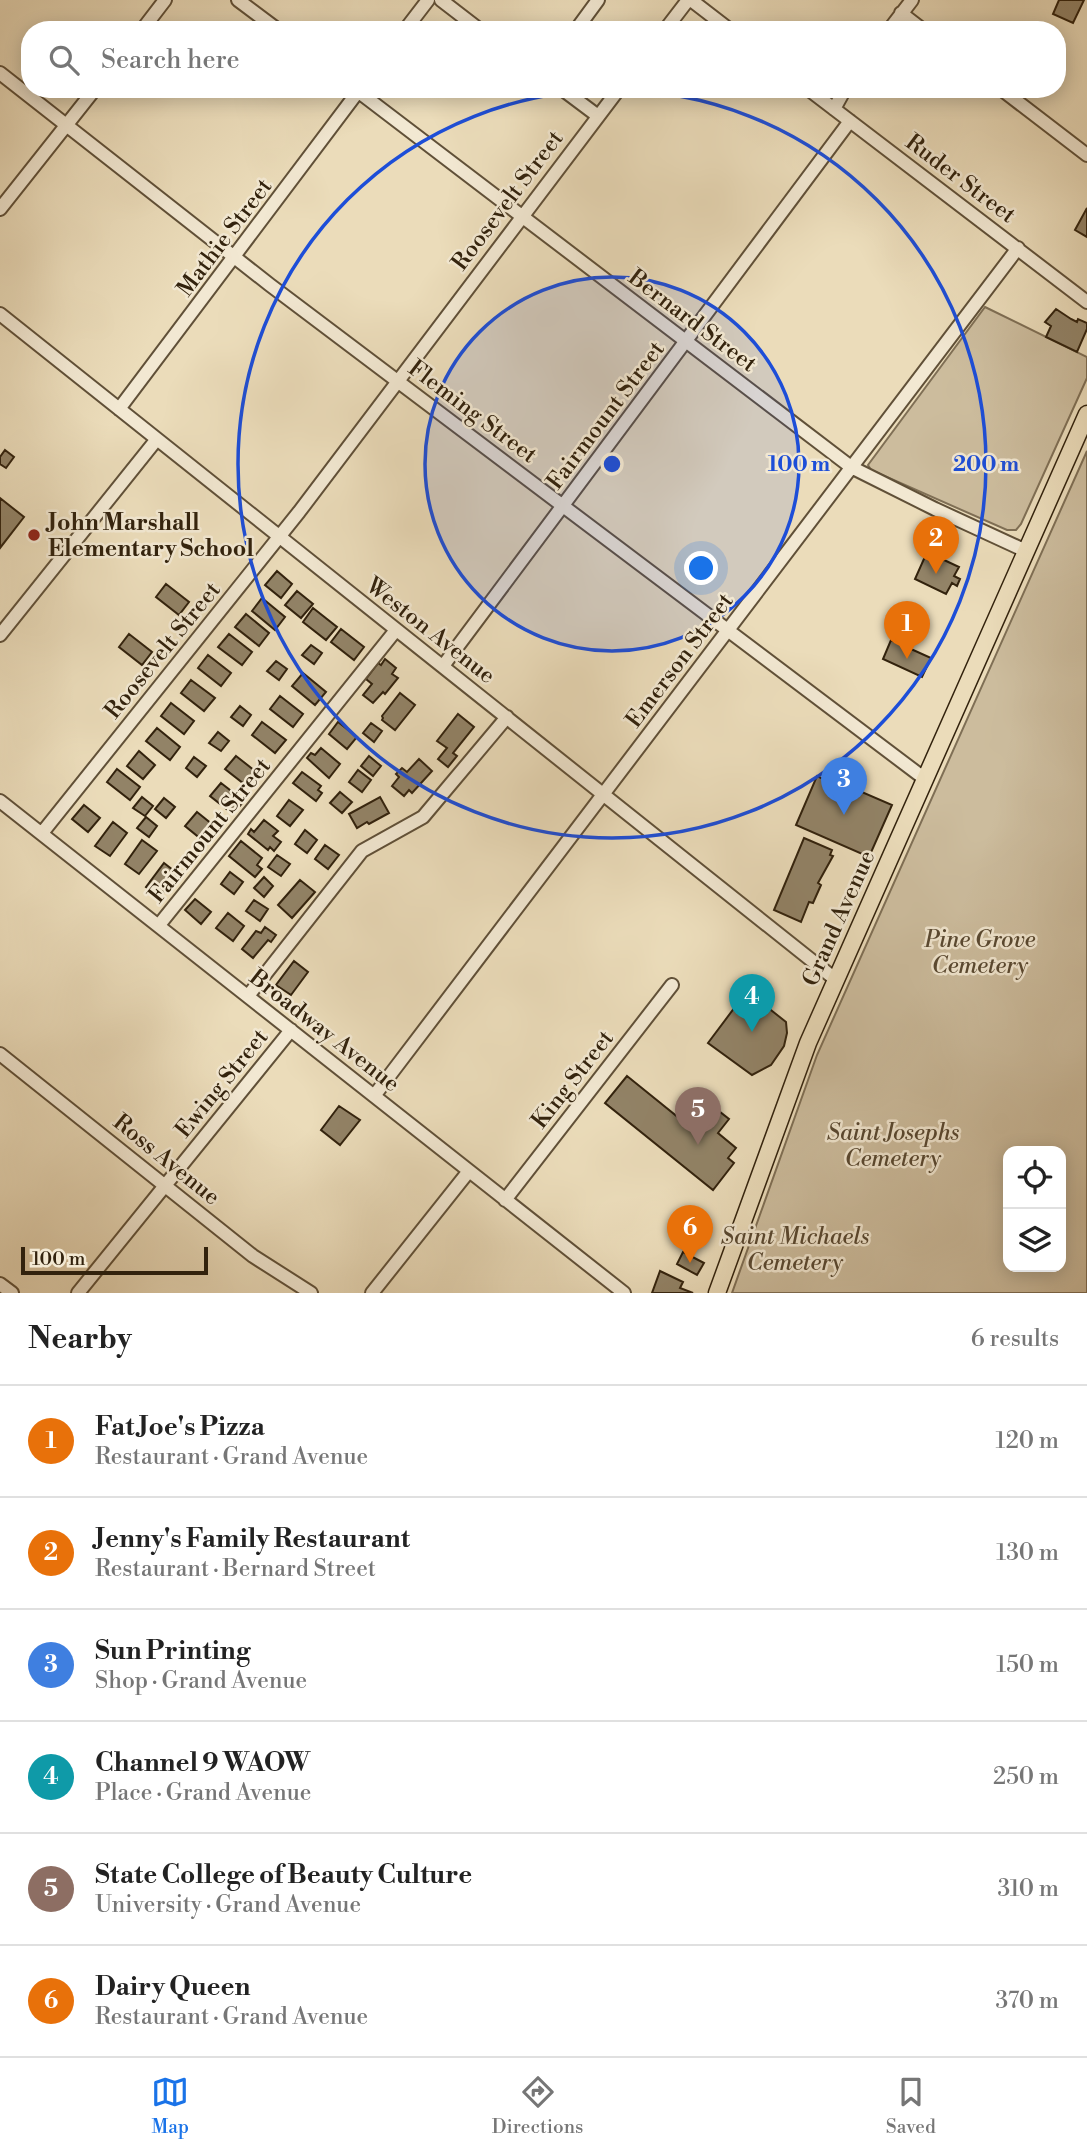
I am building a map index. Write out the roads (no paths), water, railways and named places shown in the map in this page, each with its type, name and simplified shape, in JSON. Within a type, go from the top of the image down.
[{"type":"main road","name":"Grand Avenue","points":[[717,1293],[795,1077],[835,979],[1087,414]]},
{"type":"street","points":[[149,21],[165,0]]},
{"type":"street","points":[[238,0],[266,21]]},
{"type":"street","points":[[412,21],[428,0]]},
{"type":"street","points":[[441,0],[468,21]]},
{"type":"street","points":[[583,21],[598,0]]},
{"type":"street","points":[[672,21],[689,0],[718,21]]},
{"type":"street","points":[[895,21],[912,0]]},
{"type":"street","points":[[901,13],[911,21]]},
{"type":"street","name":"Fleming Street","points":[[0,73],[21,89]]},
{"type":"street","name":"Fleming Street","points":[[32,98],[235,258],[925,779]]},
{"type":"street","points":[[0,209],[88,98]]},
{"type":"street","name":"Mathie Street","points":[[119,409],[235,258],[352,98]]},
{"type":"street","name":"Bernard Street","points":[[368,98],[852,467],[934,509],[1026,551]]},
{"type":"street","points":[[574,98],[597,116]]},
{"type":"street","name":"Roosevelt Street","points":[[42,833],[280,537],[612,98]]},
{"type":"street","name":"Ruder Street","points":[[820,98],[1087,302]]},
{"type":"street","points":[[834,109],[840,98]]},
{"type":"street","points":[[1013,98],[1087,155]]},
{"type":"street","name":"Fairmount Street","points":[[443,666],[850,121]]},
{"type":"street","name":"Emerson Street","points":[[374,1096],[1018,248]]},
{"type":"street","name":"Weston Avenue","points":[[0,314],[835,979]]},
{"type":"street","points":[[0,635],[157,439]]},
{"type":"street","name":"Fairmount Street","points":[[159,925],[397,630]]},
{"type":"street","points":[[248,996],[362,852],[423,817],[507,717]]},
{"type":"street","name":"Broadway Avenue","points":[[0,801],[624,1293]]},
{"type":"street","name":"King Street","points":[[505,1200],[672,985]]},
{"type":"street","name":"Ewing Street","points":[[78,1293],[290,1030]]},
{"type":"street","name":"Ross Avenue","points":[[0,1054],[253,1256],[311,1293]]},
{"type":"street","points":[[372,1293],[469,1171]]},
{"type":"street","points":[[0,1284],[12,1293]]},
{"type":"place","name":"John Marshall Elementary School","points":[[34,535]]},
{"type":"place","name":"Jenny's Family Restaurant","points":[[936,574]]},
{"type":"place","name":"Fat Joe's Pizza","points":[[907,659]]},
{"type":"place","name":"Sun Printing","points":[[844,815]]},
{"type":"place","name":"Channel 9 WAOW","points":[[752,1032]]},
{"type":"place","name":"State College of Beauty Culture","points":[[698,1145]]},
{"type":"place","name":"Dairy Queen","points":[[690,1263]]},
{"type":"park label","name":"Pine Grove Cemetery","points":[[980,952]]},
{"type":"park label","name":"Saint Josephs Cemetery","points":[[893,1145]]},
{"type":"park label","name":"Saint Michaels Cemetery","points":[[795,1249]]}]
